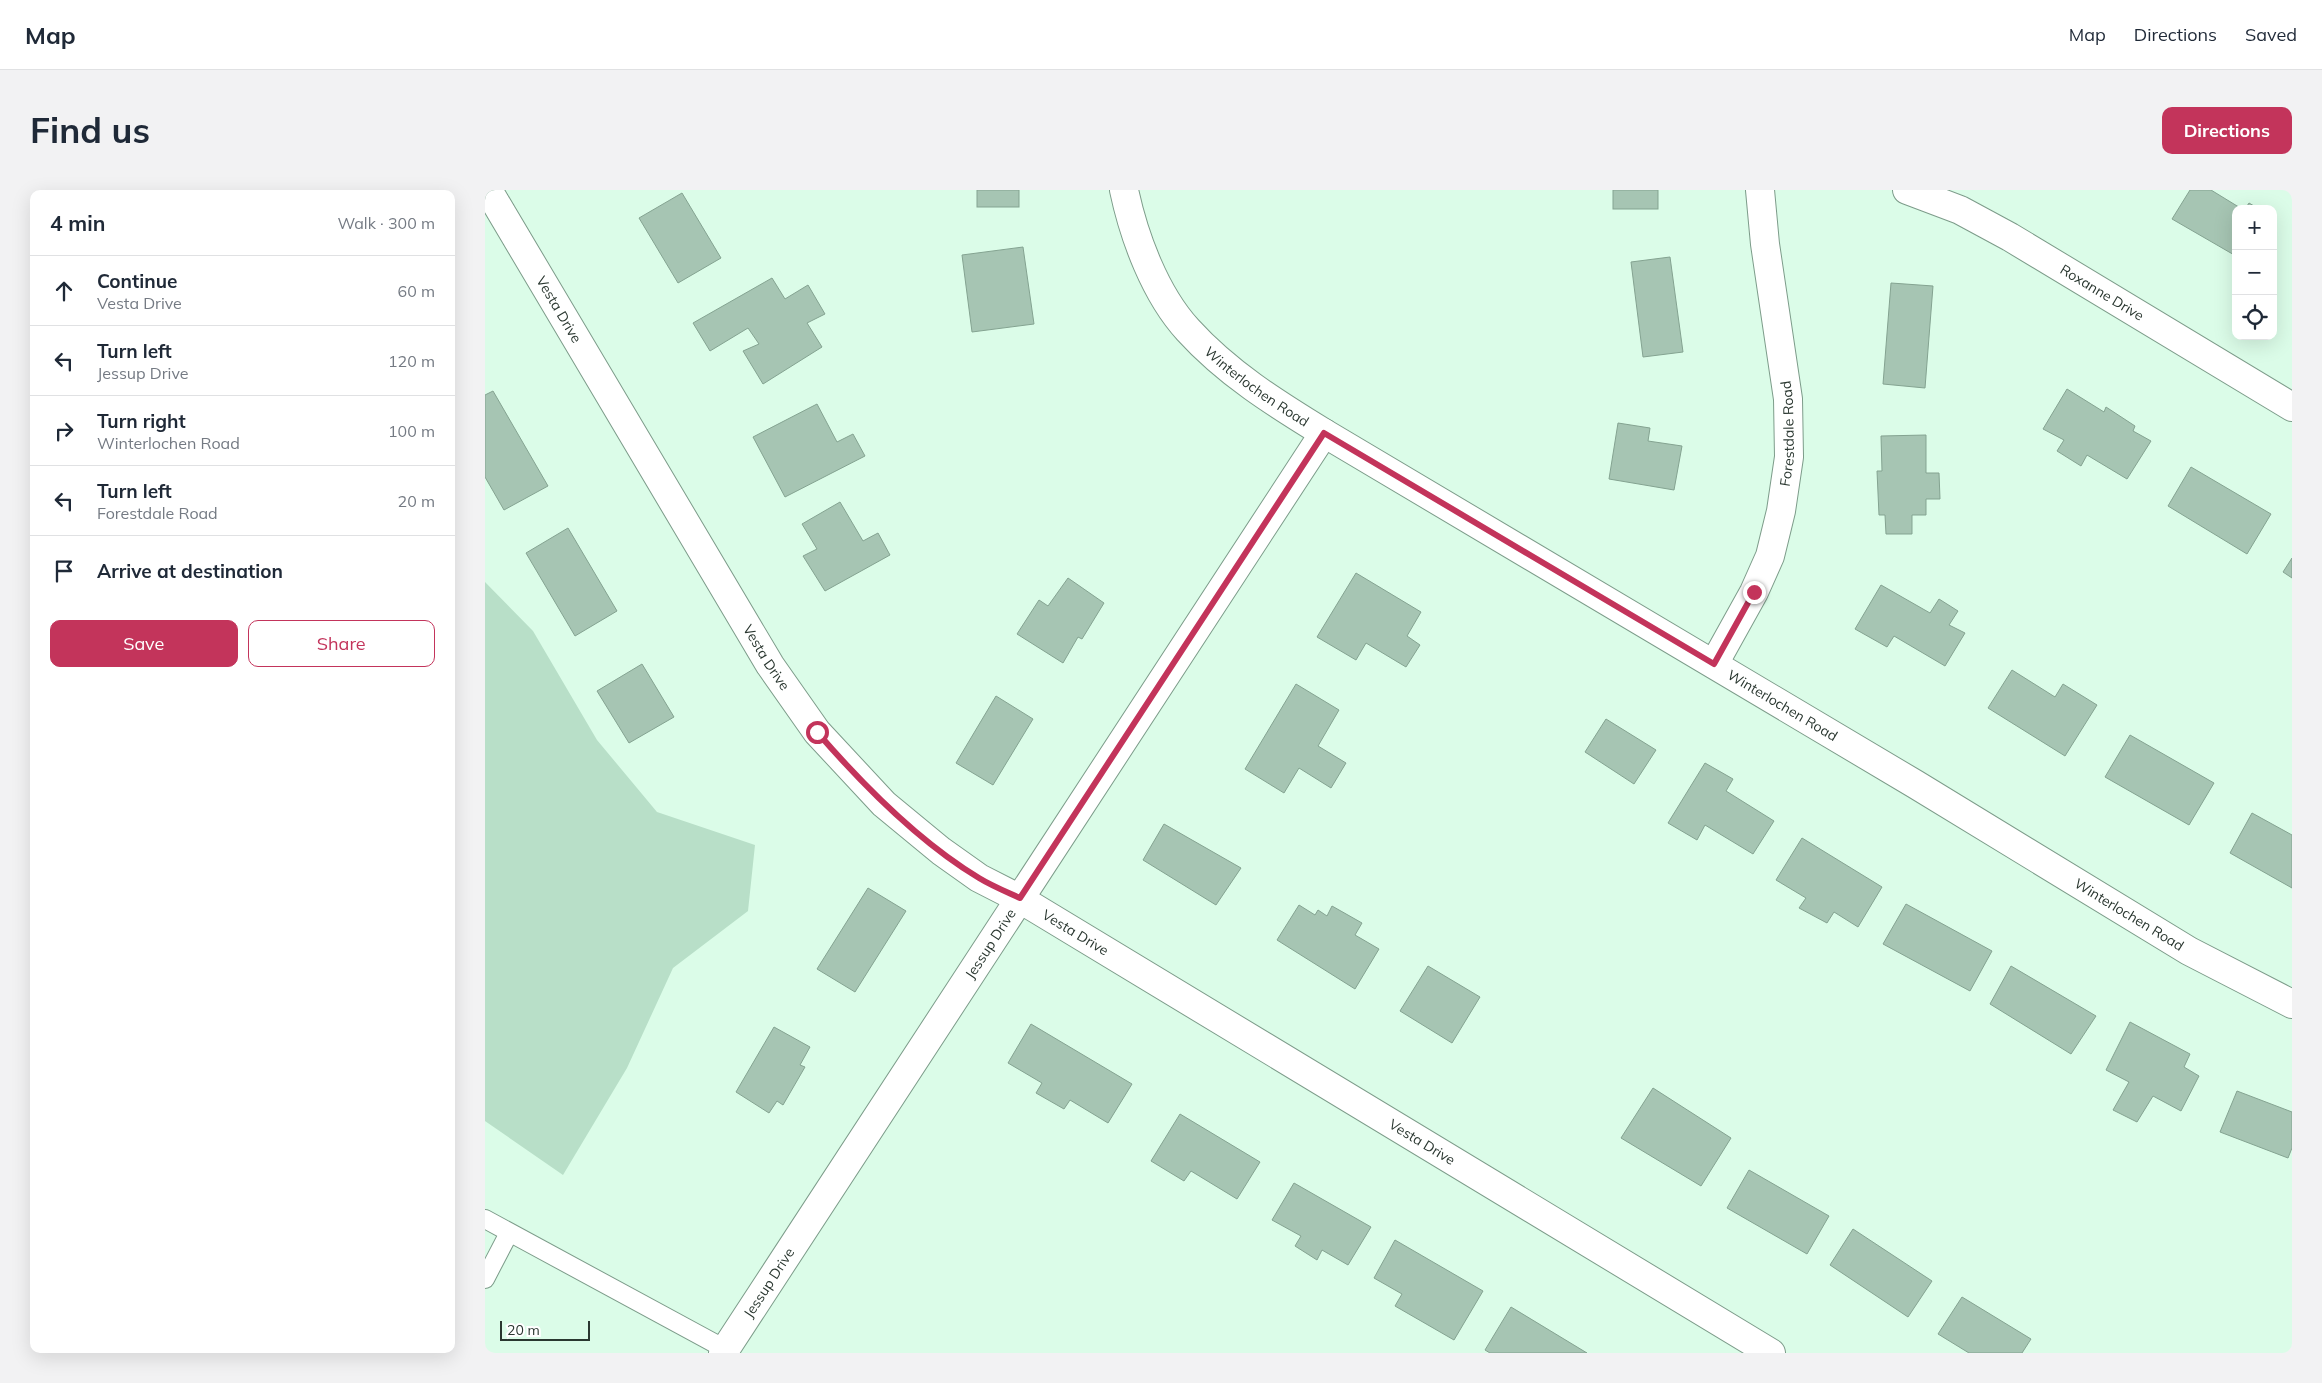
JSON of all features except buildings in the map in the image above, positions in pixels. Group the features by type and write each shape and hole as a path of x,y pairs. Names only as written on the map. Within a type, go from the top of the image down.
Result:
{"street":[{"name":"Vesta Drive","path":"488,190 770,665 794,702 842,761 884,804 941,851 979,878 1020,898 1771,1353"},
{"name":"Winterlochen Road","path":"1124,190 1139,246 1159,289 1187,330 1222,363 1258,392 1714,664 2189,951 2292,1004"},
{"name":"Forestdale Road","path":"1714,664 1754,592 1770,556 1781,511 1789,457 1788,398 1765,244 1760,190"},
{"name":"Roxanne Drive","path":"1907,190 1960,210 2010,237 2292,407"},
{"name":"Jessup Drive","path":"724,1351 1324,433"}],"lane":[{"path":"485,1219 724,1351"},
{"path":"485,1279 509,1233"}],"green space":[{"path":"485,582 533,631 597,740 657,812 755,845 748,911 673,968 627,1068 563,1175 485,1121"}],"route":[{"path":"817,732 884,804 941,851 979,878 1020,898 1324,433 1714,664 1754,592"}]}
